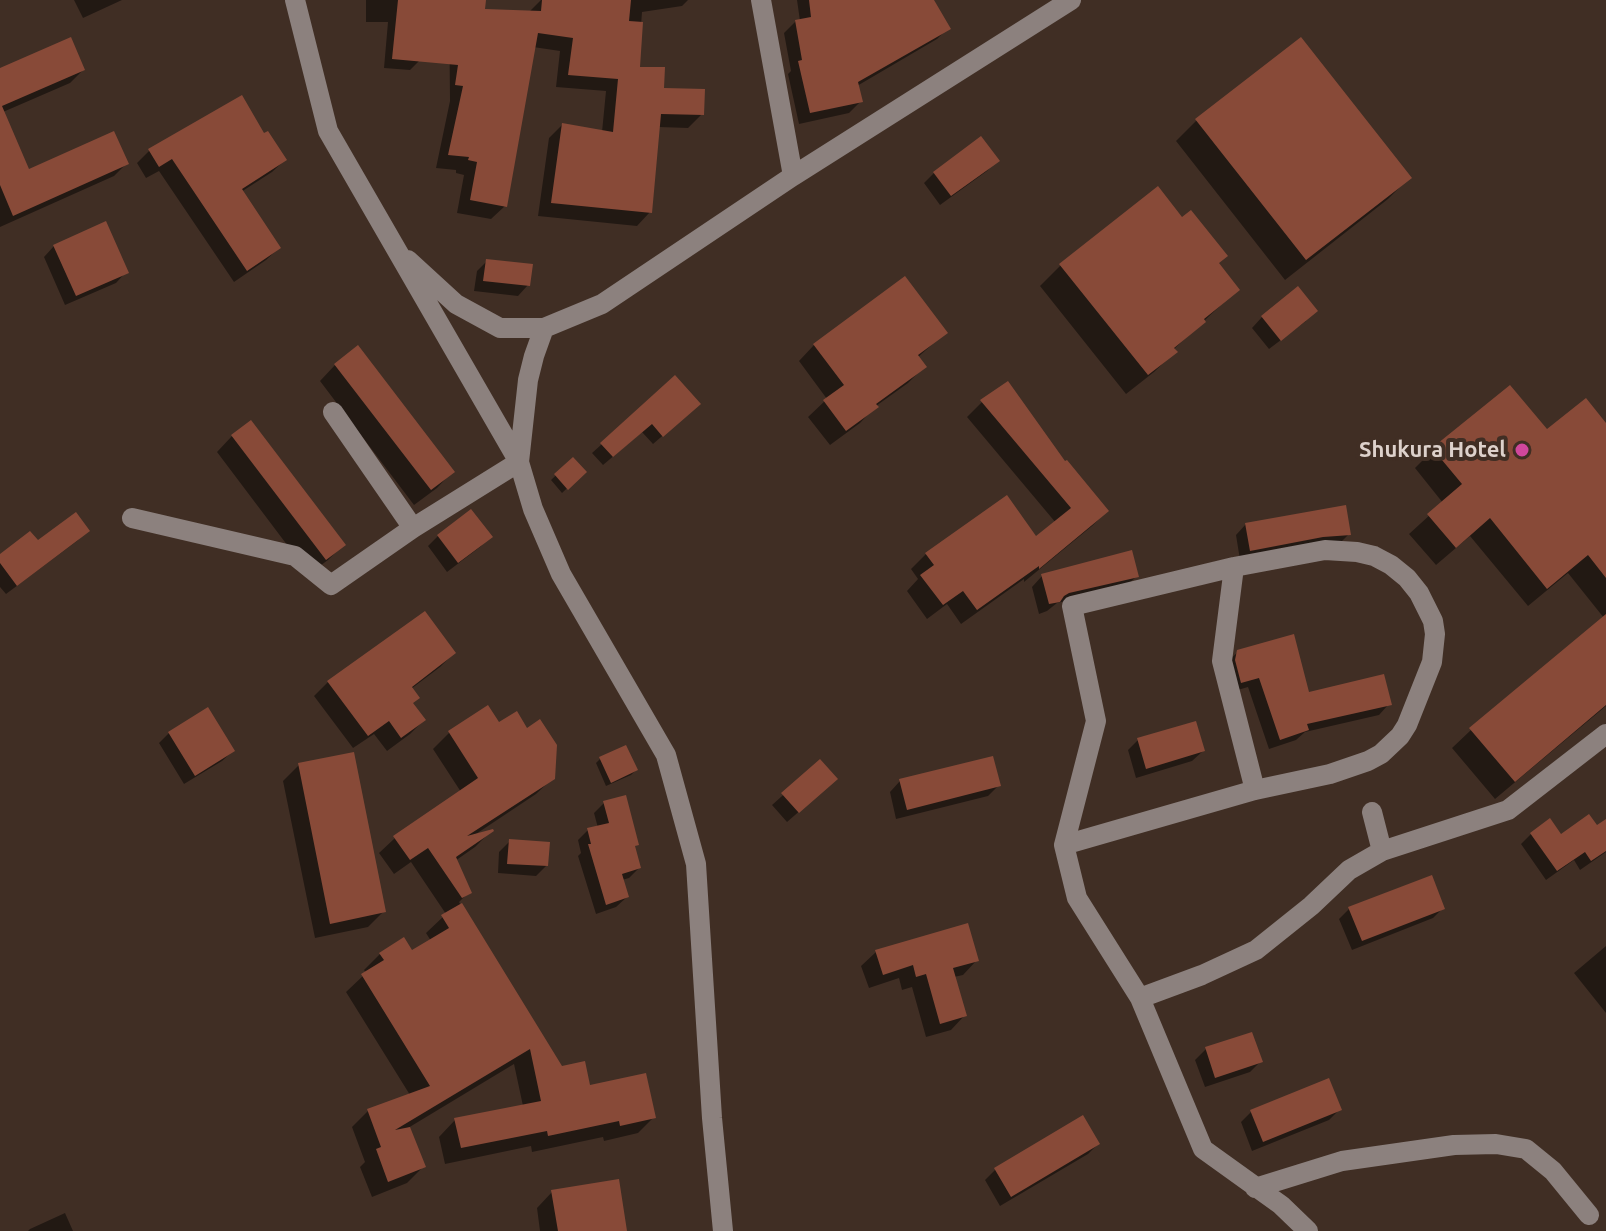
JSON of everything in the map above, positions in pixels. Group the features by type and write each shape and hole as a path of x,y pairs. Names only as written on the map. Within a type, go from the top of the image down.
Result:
{"street":[{"path":"295,0 328,131 519,462 533,509 561,574 666,755 696,864 712,1118 723,1231"},
{"path":"761,0 793,176"},
{"path":"393,246 456,304 500,328 544,328 602,304 793,176 1071,0"},
{"path":"519,462 528,380 544,328"},
{"path":"333,412 413,528"},
{"path":"132,518 295,556 331,585 413,528 519,462"},
{"path":"1064,845 1255,790 1351,768 1392,746 1407,725 1427,678 1435,648 1435,634 1419,593 1407,578 1374,556 1325,550 1234,567 1072,606 1096,721 1064,845 1077,898 1140,998 1203,1149 1281,1205 1308,1231"},
{"path":"1234,567 1222,661 1255,790"},
{"path":"1140,998 1202,975 1256,950 1311,906 1349,870 1382,851 1508,810 1606,734"},
{"path":"1372,812 1382,851"},
{"path":"1255,1188 1342,1161 1454,1145 1496,1144 1526,1149 1553,1171 1589,1215"}],"building":[{"path":"398,0 486,0 485,9 541,11 542,0 631,0 629,21 643,22 640,67 665,67 664,88 705,89 704,115 661,114 652,213 551,203 562,123 613,132 618,79 568,75 573,38 538,33 507,207 470,200 477,162 468,160 469,157 448,155 463,86 455,85 458,65 392,59"},
{"path":"809,0 934,0 951,29 858,82 863,102 810,113 798,61 802,60 795,20 811,17"},
{"path":"71,37 85,70 2,106 29,169 114,131 129,164 13,216 0,185 0,68"},
{"path":"1301,37 1412,178 1306,260 1195,119"},
{"path":"242,95 264,133 268,131 287,160 242,189 281,248 247,271 172,159 159,167 148,149"},
{"path":"981,136 1000,161 951,196 933,172"},
{"path":"1158,186 1182,217 1191,210 1228,256 1219,263 1240,290 1174,348 1178,352 1148,375 1059,264"},
{"path":"106,221 129,273 76,296 53,245"},
{"path":"486,259 533,264 530,286 483,281"},
{"path":"905,276 948,333 918,355 927,367 876,404 879,407 846,431 823,400 844,385 813,344"},
{"path":"1298,286 1318,311 1281,341 1261,316"},
{"path":"358,345 455,472 431,490 334,364"},
{"path":"675,375 701,404 663,437 652,424 613,457 600,443"},
{"path":"1008,381 1065,461 1109,511 1039,569 1039,566 977,610 963,591 943,605 920,575 934,565 925,553 1007,495 1036,536 1071,508 980,400"},
{"path":"1510,385 1547,429 1586,398 1606,423 1606,578 1588,555 1547,589 1490,518 1456,548 1427,514 1462,484 1432,448"},
{"path":"251,420 346,545 326,560 231,435"},
{"path":"573,457 587,472 568,490 554,474"},
{"path":"1346,505 1351,535 1323,537 1250,551 1245,523"},
{"path":"471,509 493,537 458,563 437,535"},
{"path":"76,512 90,531 17,586 0,563 0,554 30,531 38,540"},
{"path":"1132,550 1139,577 1069,593 1060,602 1049,604 1041,574"},
{"path":"425,611 456,653 412,687 420,698 413,703 426,720 401,738 389,721 368,736 327,681"},
{"path":"1606,614 1606,705 1515,782 1469,728"},
{"path":"1294,634 1309,692 1384,674 1392,705 1307,724 1309,730 1280,740 1259,678 1241,683 1235,660 1237,650"},
{"path":"488,705 499,722 517,711 527,728 540,719 557,745 555,779 467,836 494,831 456,857 472,893 462,898 428,848 410,860 393,836 478,778 448,731"},
{"path":"208,707 235,751 195,776 168,732"},
{"path":"1196,721 1205,751 1146,769 1137,738"},
{"path":"626,745 638,770 611,783 599,757"},
{"path":"354,752 386,912 330,924 298,763"},
{"path":"993,756 1001,786 907,810 899,779"},
{"path":"820,759 838,779 799,813 781,793"},
{"path":"626,795 639,845 635,846 641,868 622,874 629,897 606,905 588,844 591,844 587,828 609,823 603,801"},
{"path":"1589,814 1597,825 1606,819 1606,851 1591,861 1585,852 1557,871 1530,833 1550,818 1561,834"},
{"path":"509,839 550,842 548,866 507,864"},
{"path":"1432,875 1445,909 1362,941 1348,907"},
{"path":"462,903 562,1066 585,1061 590,1085 646,1073 656,1118 620,1126 619,1121 548,1136 547,1131 461,1148 454,1118 541,1101 530,1049 395,1130 410,1127 426,1167 388,1182 376,1149 381,1147 367,1109 430,1086 361,974 384,960 379,953 404,937 412,950 449,928 441,915"},
{"path":"968,923 979,961 953,968 967,1016 940,1024 926,974 916,977 913,965 883,975 875,950"},
{"path":"1252,1032 1263,1062 1215,1078 1205,1047"},
{"path":"1329,1078 1342,1110 1263,1142 1250,1110"},
{"path":"1083,1115 1100,1144 1011,1197 994,1168"},
{"path":"619,1179 627,1231 558,1231 551,1190"}],"place":[{"name":"Shukura Hotel","path":"1522,450"}]}
